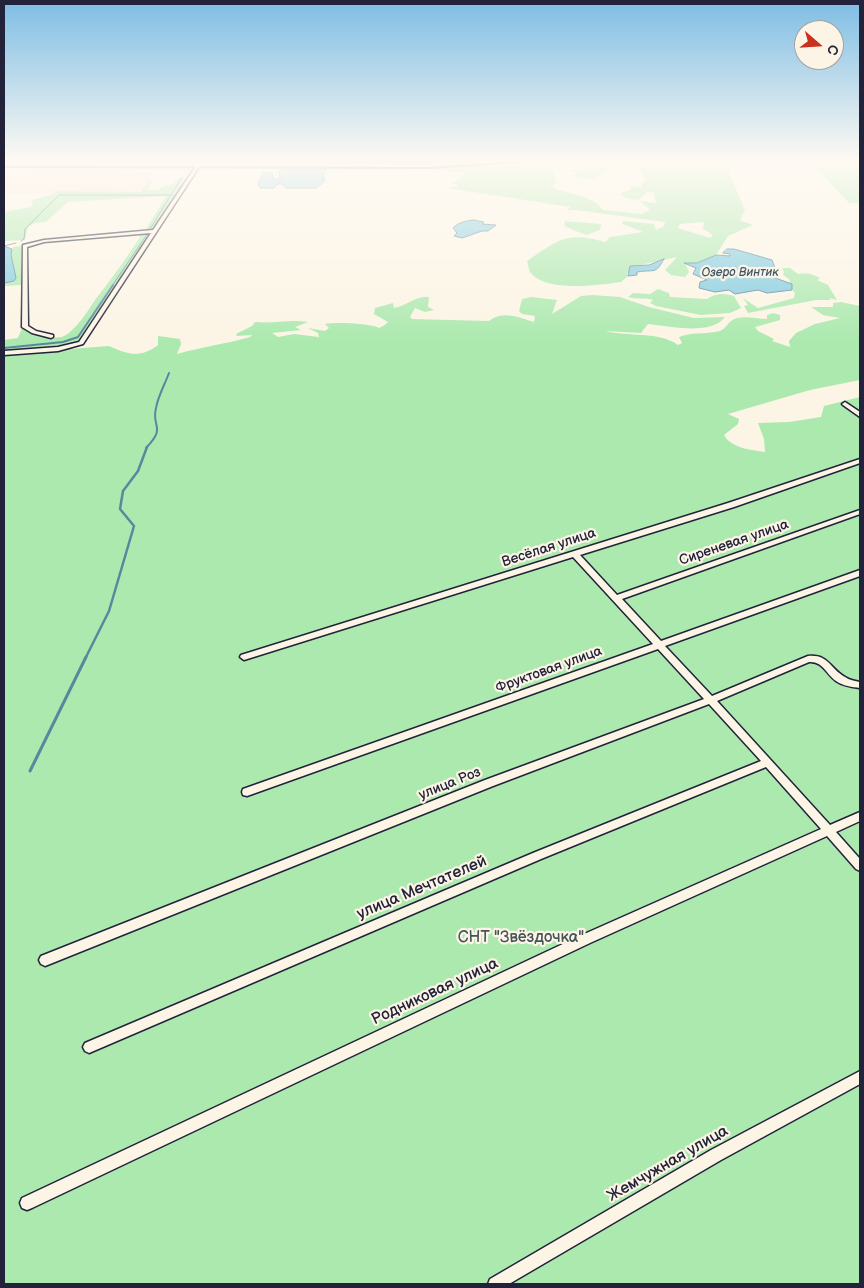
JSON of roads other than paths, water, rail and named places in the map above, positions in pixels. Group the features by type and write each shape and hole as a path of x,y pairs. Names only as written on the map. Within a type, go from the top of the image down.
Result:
{"street":[{"path":"4,353 66,348 80,343 161,221"},
{"path":"51,336 34,332 24,327 25,246 44,241 155,231"},
{"path":"845,404 860,415"},
{"name":"Весёлая улица","path":"244,657 731,505 860,461"},
{"name":"Сиреневая улица","path":"616,598 860,512"},
{"path":"574,553 658,646 768,762 860,866"},
{"name":"Фруктовая улица","path":"247,792 860,573"},
{"name":"улица Роз","path":"45,960 489,783 711,700 814,658 822,660 839,679 860,684"},
{"name":"улица Мечтателей","path":"89,1047 546,853 768,762"},
{"name":"Родниковая улица","path":"27,1203 586,938 860,816"},
{"name":"Жемчужная улица","path":"495,1284 716,1155 860,1077"}],"water":[{"path":"480,221 484,222 482,224 496,225 488,231 482,231 462,238 454,236 457,233 453,228 462,222"},
{"path":"4,246 12,249 11,255 16,278 14,281 4,283"},
{"name":"Озеро Винтик","path":"727,249 734,249 772,260 775,268 767,275 792,284 792,290 767,293 758,290 735,294 729,290 715,292 699,288 700,282 707,280 693,274 696,268 684,263 697,263 716,255 730,256 730,254 723,253"},
{"path":"664,259 657,269 637,272 637,275 628,276 630,266 649,265"}],"waterway":[{"path":"21,241 24,239 25,229 33,221"},
{"path":"150,229 155,221"},
{"path":"112,286 148,233"},
{"path":"4,246 16,243"},
{"path":"4,348 63,342 78,337 113,285"},
{"path":"146,448 156,435 156,408 169,373"},
{"path":"86,657 109,611 134,526 120,509 123,491 138,471 147,447"},
{"path":"30,771 86,657"}],"park label":[{"name":"СНТ \"Звёздочка\"","path":"521,938"}]}
